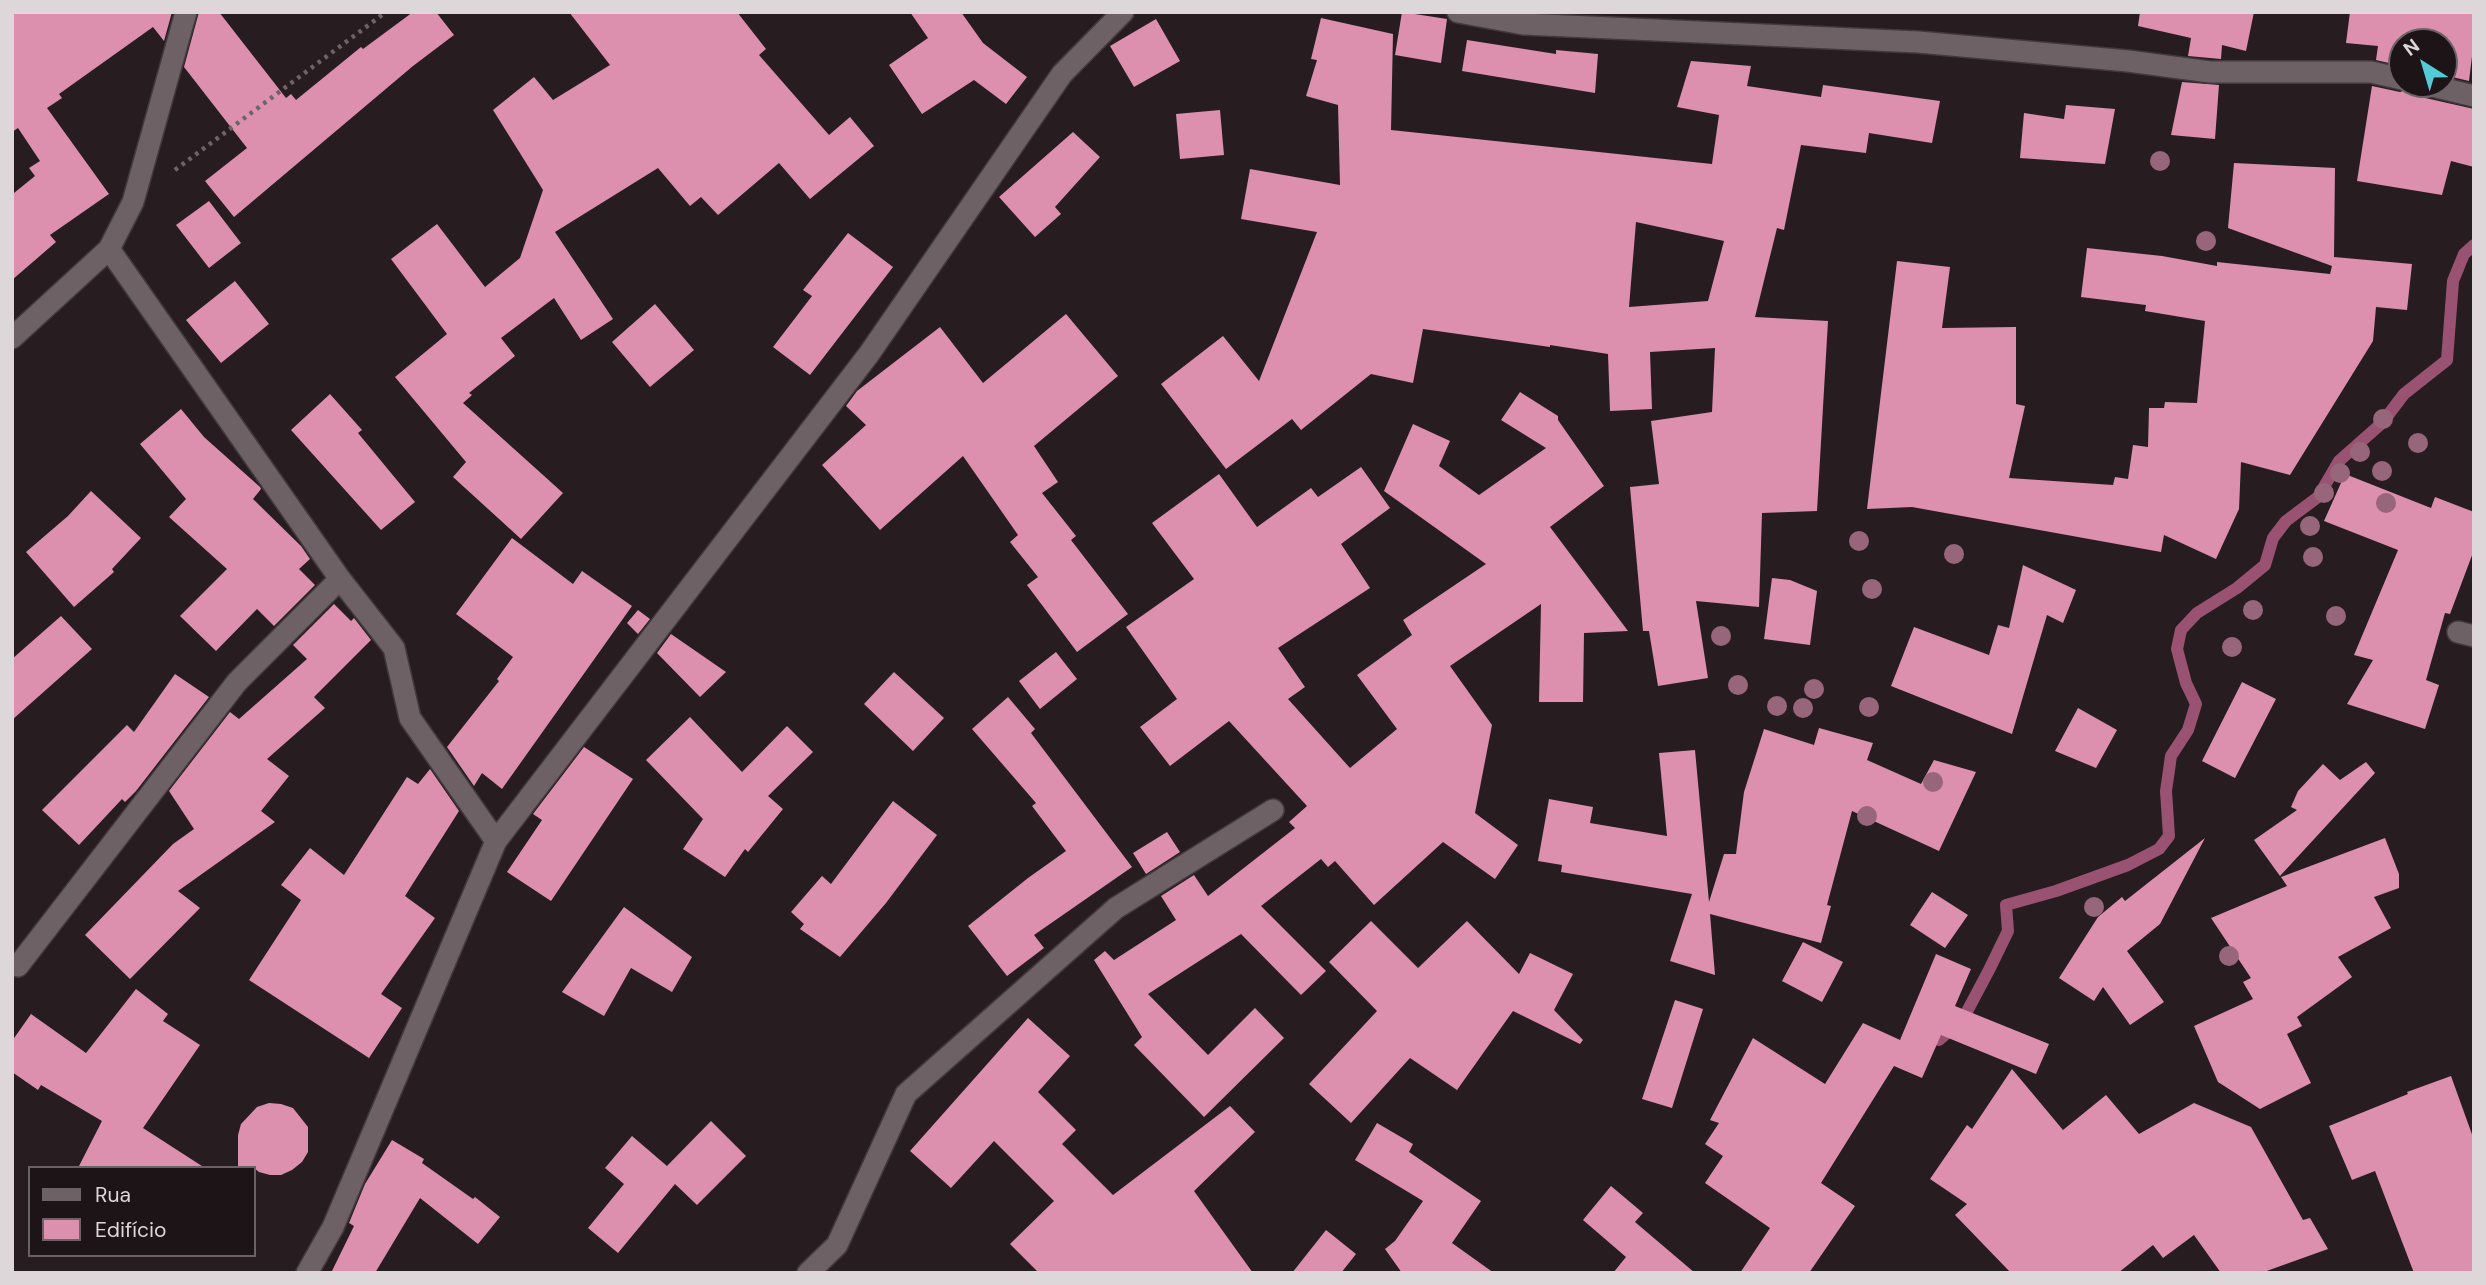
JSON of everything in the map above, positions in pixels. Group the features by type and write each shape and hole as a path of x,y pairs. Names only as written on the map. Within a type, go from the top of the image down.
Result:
{"street":[{"path":"12,338 109,249 133,202 186,12"},
{"path":"307,1273 333,1227 496,841 869,354 1062,74 1123,12"},
{"path":"1458,12 1523,24 1918,42 2128,61 2210,72 2371,72 2388,76"},
{"path":"109,249 340,579 394,648 410,718 496,841"},
{"path":"18,966 237,682 340,579"},
{"path":"808,1273 837,1245 906,1094 1116,908 1273,810"}],"path":[{"path":"133,202 386,12"}],"building":[{"path":"12,12 172,12 164,41 153,27 59,94 62,98 47,108 109,194 50,235 56,242 12,280 12,191 14,193 35,176 29,168 40,161 18,128 12,132"},
{"path":"199,12 219,12 286,98 291,94 296,100 361,47 363,49 413,12 436,12 454,35 413,66 234,217 205,181 247,148 184,67"},
{"path":"569,12 737,12 766,49 759,55 829,135 850,117 874,146 810,199 779,163 718,215 701,197 690,206 658,168 555,232 613,319 581,340 554,298 501,338 515,356 469,393 472,395 463,403 563,493 521,539 453,477 466,462 395,377 447,334 391,259 437,224 485,287 520,258 543,190 493,110 534,77 553,100 610,65"},
{"path":"910,12 961,12 983,43 1027,77 1006,104 974,80 922,114 889,65 928,38"},
{"path":"1402,12 1447,19 1441,63 1395,55"},
{"path":"2140,12 2254,12 2246,51 2222,45 2221,59 2188,56 2191,38 2138,26"},
{"path":"2350,12 2474,12 2469,81 2458,78 2458,28 2388,28 2388,63 2376,60 2378,46 2346,43"},
{"path":"1321,18 1393,34 1391,130 1712,164 1719,115 1677,107 1691,61 1751,66 1747,86 1821,97 1823,85 1940,101 1932,143 1869,133 1866,153 1801,145 1784,230 1777,228 1755,317 1828,321 1817,511 1762,513 1759,607 1696,601 1708,678 1658,686 1649,631 1643,631 1630,487 1659,484 1651,421 1712,412 1715,348 1650,352 1652,409 1610,411 1608,354 1423,329 1413,383 1371,374 1301,430 1292,419 1226,469 1161,384 1223,336 1259,381 1317,232 1241,219 1250,169 1340,185 1338,105 1306,96 1317,60 1311,59","holes":["1636,222 1724,241 1708,301 1629,307"]},
{"path":"1156,19 1180,61 1134,87 1110,46"},
{"path":"1467,40 1556,54 1556,50 1598,54 1595,93 1462,71"},
{"path":"2182,82 2219,85 2215,139 2171,135"},
{"path":"2372,86 2388,89 2388,98 2425,98 2474,109 2474,167 2451,161 2442,195 2357,181"},
{"path":"2066,105 2115,109 2105,164 2020,158 2024,113 2064,119"},
{"path":"1220,110 1224,155 1180,159 1176,114"},
{"path":"1073,132 1100,157 1055,207 1061,214 1035,237 999,197"},
{"path":"2234,163 2335,168 2334,257 2412,264 2407,310 2376,307 2373,341 2290,475 2241,462 2239,509 2216,559 2164,535 2161,552 1912,507 1867,509 1897,261 1950,267 1942,328 2016,327 2016,404 2025,406 2009,478 2113,485 2115,477 2128,479 2133,445 2148,447 2149,408 2164,408 2165,402 2197,403 2205,321 2145,311 2146,305 2081,297 2087,248 2162,256 2217,266 2217,262 2330,274 2332,266 2228,228"},
{"path":"209,201 241,243 209,268 176,225"},
{"path":"848,233 893,267 810,375 773,347 812,296 803,290"},
{"path":"235,281 269,324 221,363 186,320"},
{"path":"655,304 694,350 650,387 612,342"},
{"path":"1066,314 1118,376 1034,446 1058,482 1042,493 1076,536 1071,540 1128,614 1077,652 1027,585 1038,577 1010,542 1018,535 963,456 880,530 822,465 866,425 846,406 857,391 940,327 983,383"},
{"path":"1520,392 1558,416 1558,420 1604,486 1550,527 1628,631 1584,633 1583,702 1539,702 1541,604 1450,666 1492,725 1475,813 1518,845 1495,879 1443,842 1374,905 1335,861 1328,867 1321,859 1261,906 1326,971 1301,995 1241,934 1148,994 1208,1055 1255,1008 1284,1038 1204,1117 1134,1045 1142,1037 1094,960 1105,951 1114,960 1176,920 1161,896 1194,875 1208,896 1295,828 1289,822 1307,806 1229,721 1170,766 1140,727 1177,699 1126,627 1194,579 1152,523 1219,474 1257,527 1311,488 1318,497 1361,467 1390,508 1341,544 1370,588 1278,648 1305,687 1288,699 1350,768 1397,729 1357,675 1412,635 1403,620 1486,564 1384,491 1413,424 1450,441 1439,466 1479,495 1546,448 1501,420"},
{"path":"330,394 362,430 358,433 415,502 381,530 291,430"},
{"path":"181,409 204,437 260,487 253,499 301,546 310,559 299,569 315,585 274,626 257,609 216,651 180,616 227,569 169,517 186,499 140,444"},
{"path":"2345,474 2431,508 2435,497 2474,512 2474,550 2450,614 2445,613 2426,680 2439,685 2425,729 2347,704 2373,660 2354,655 2398,550 2324,521"},
{"path":"91,491 141,538 112,569 114,572 74,607 26,552 68,516"},
{"path":"512,538 573,584 582,571 632,606 502,789 482,773 474,786 447,747 499,681 497,679 513,657 456,614"},
{"path":"2023,565 2076,590 2063,623 2047,615 2012,734 1891,686 1914,627 1989,655 1998,625 2009,628"},
{"path":"1772,578 1790,580 1817,591 1810,645 1764,639"},
{"path":"334,604 351,621 354,618 371,640 314,697 325,708 267,759 289,776 261,811 275,822 178,891 200,908 130,979 85,935 173,844 194,829 169,791 230,712 239,719 307,659 293,645"},
{"path":"638,610 650,619 638,634 627,623"},
{"path":"61,616 92,649 12,720 12,659"},
{"path":"671,634 726,672 700,697 657,653"},
{"path":"1056,652 1077,679 1040,709 1019,681"},
{"path":"894,672 944,718 913,751 864,704"},
{"path":"175,674 209,697 136,791 125,802 122,799 79,845 42,810 127,725 134,732"},
{"path":"2242,682 2276,699 2235,778 2202,761"},
{"path":"1008,697 1035,729 1031,733 1132,867 1034,935 1044,948 1007,976 968,926 1066,851 1032,806 1036,803 972,729"},
{"path":"2078,708 2117,730 2096,768 2055,751"},
{"path":"690,717 742,772 787,726 813,752 768,796 783,809 748,852 745,849 725,877 683,849 703,819 646,760"},
{"path":"1819,728 1873,743 1867,760 1921,784 1934,760 1976,772 1939,851 1852,811 1827,905 1831,906 1821,943 1710,914 1715,975 1670,961 1692,894 1561,872 1562,865 1538,861 1549,799 1593,807 1590,823 1667,836 1659,753 1695,750 1709,902 1724,854 1736,854 1744,792 1764,729 1814,745"},
{"path":"584,747 633,779 551,901 507,872 542,820 533,814"},
{"path":"2366,762 2375,773 2280,876 2254,840 2297,810 2291,807 2298,791 2323,764 2340,780"},
{"path":"430,769 459,811 405,896 435,918 381,994 402,1008 369,1058 249,980 301,900 281,885 310,848 344,875 407,777 418,784"},
{"path":"893,801 937,835 886,903 840,957 800,929 804,924 791,912 822,876 831,884"},
{"path":"1167,832 1180,852 1146,874 1133,853"},
{"path":"2205,838 2160,924 2127,951 2164,1002 2130,1025 2103,987 2094,1001 2059,978 2098,917 2122,897 2125,901"},
{"path":"2385,838 2399,874 2399,888 2374,897 2391,928 2338,957 2352,977 2297,1017 2302,1026 2287,1034 2311,1083 2260,1109 2218,1082 2194,1026 2253,999 2243,982 2251,978 2211,918 2287,886 2281,877"},
{"path":"1932,892 1968,915 1945,948 1910,925"},
{"path":"624,907 692,957 672,992 631,968 604,1016 562,992"},
{"path":"1371,921 1418,968 1467,921 1519,974 1530,953 1573,974 1554,1010 1583,1040 1580,1044 1513,1011 1457,1090 1410,1058 1351,1123 1309,1084 1377,1011 1329,962"},
{"path":"1803,942 1843,962 1822,1002 1782,981"},
{"path":"1936,954 1971,969 1955,1006 2049,1044 2036,1074 1941,1035 1922,1078 1894,1066 1821,1183 1855,1206 1809,1273 1740,1273 1770,1228 1705,1183 1723,1156 1705,1144 1719,1123 1710,1120 1753,1038 1825,1084 1863,1023 1900,1040"},
{"path":"136,989 168,1014 163,1021 200,1045 143,1128 202,1166 79,1166 102,1121 41,1085 38,1090 12,1072 12,1041 31,1014 86,1053"},
{"path":"1675,1000 1703,1009 1672,1108 1642,1099"},
{"path":"1028,1018 1070,1056 1038,1092 1076,1130 1062,1144 1113,1195 1230,1106 1255,1132 1194,1191 1253,1273 1039,1273 1010,1244 1054,1201 994,1141 951,1188 910,1151"},
{"path":"2012,1069 2063,1130 2106,1095 2139,1134 2194,1103 2251,1127 2303,1220 2310,1218 2328,1249 2261,1273 2221,1273 2194,1235 2163,1258 2153,1245 2118,1273 2011,1273 1955,1215 1967,1204 1930,1179 1967,1125 1972,1129"},
{"path":"2451,1076 2474,1140 2474,1273 2414,1273 2375,1171 2352,1180 2329,1126"},
{"path":"269,1103 293,1108 308,1127 308,1152 302,1162 281,1175 259,1172 256,1166 238,1166 238,1135 241,1124 257,1107"},
{"path":"711,1121 746,1156 697,1205 675,1184 618,1253 588,1228 624,1184 605,1168 632,1136 667,1166"},
{"path":"1377,1123 1413,1144 1409,1152 1481,1201 1452,1243 1494,1273 1402,1273 1385,1249 1395,1241 1423,1201 1355,1160"},
{"path":"392,1140 424,1159 422,1163 473,1199 475,1197 500,1217 478,1244 420,1198 375,1273 331,1273 354,1226 349,1223 365,1184"},
{"path":"1611,1186 1643,1213 1635,1222 1695,1273 1613,1273 1626,1257 1583,1220"},
{"path":"1326,1230 1356,1254 1341,1273 1292,1273"}],"waterway":[{"path":"1939,1040 1963,1019 1989,970 2008,931 2006,905 2056,891 2128,865 2159,849 2169,836 2166,791 2171,756 2188,730 2196,704 2186,683 2177,649 2181,630 2197,613 2237,588 2265,565 2273,538 2286,521 2318,497 2339,461 2382,423 2404,394 2447,360 2453,281 2464,254 2474,245"}]}
